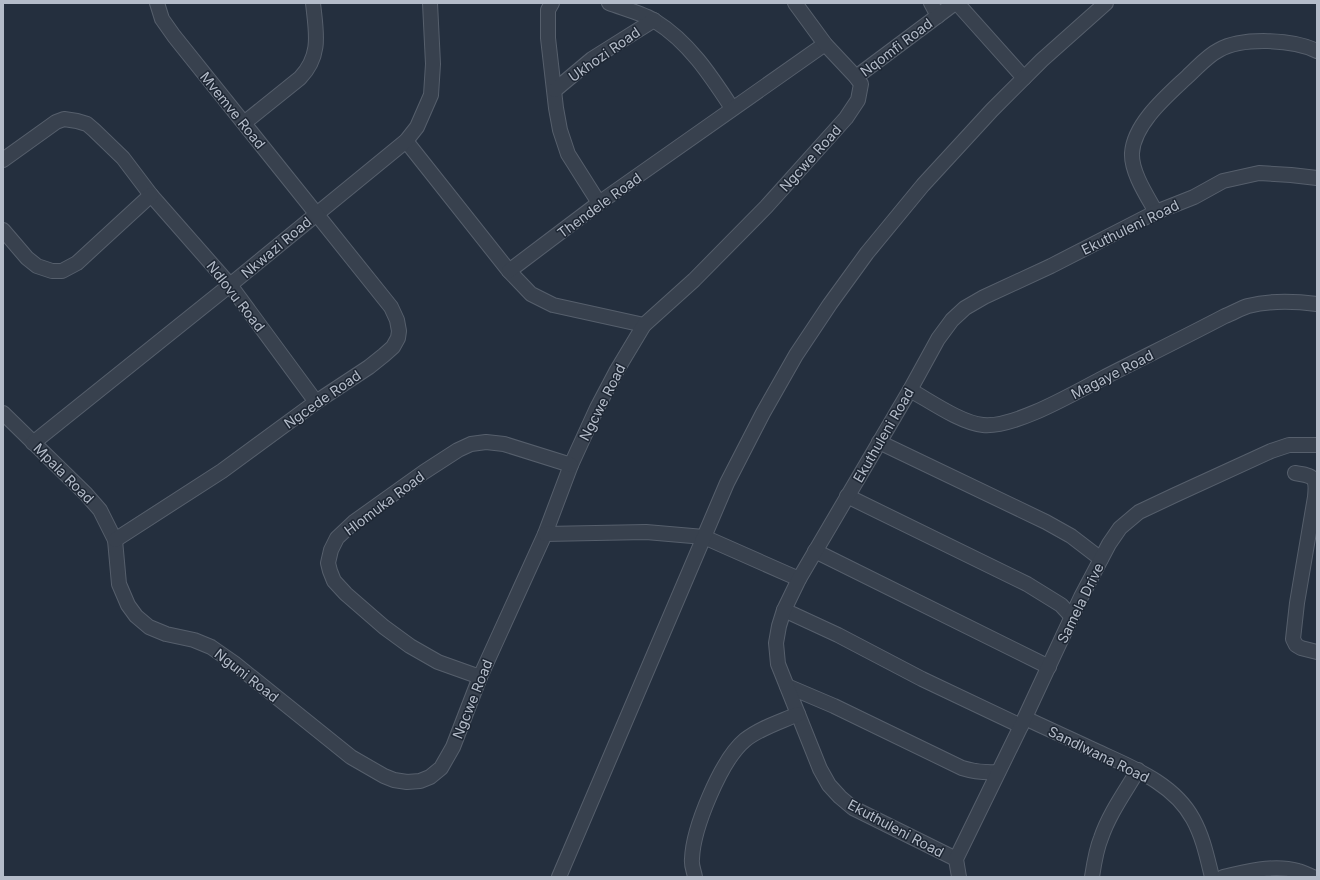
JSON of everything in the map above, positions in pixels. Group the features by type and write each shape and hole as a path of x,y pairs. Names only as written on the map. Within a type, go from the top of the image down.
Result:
{"street":[{"name":"Mvemve Road","path":"157,3 162,19 174,36 316,214"},
{"path":"244,123 307,71 315,53 317,34 313,3"},
{"name":"Nkwazi Road","path":"33,443 406,141 417,127 431,96 433,64 430,3"},
{"name":"Ukhozi Road","path":"552,3 548,10 547,21 551,67 560,130 568,154 600,203"},
{"name":"Ukhozi Road","path":"609,3 654,20 673,34 707,70 732,108"},
{"name":"Nqomfi Road","path":"795,3 825,44 856,77 956,3"},
{"path":"930,3 938,16"},
{"path":"956,3 1024,78"},
{"path":"559,877 727,483 763,413 796,355 830,304 867,253 923,185 992,110 1042,60 1106,3"},
{"name":"Ukhozi Road","path":"555,90 592,59 654,20"},
{"path":"1156,212 1135,171 1132,154 1134,141 1140,128 1157,106 1203,62 1219,50 1235,44 1261,41 1287,42 1309,47 1317,51"},
{"name":"Thendele Road","path":"509,271 732,108 825,44"},
{"name":"Ngcwe Road","path":"420,781 430,777 441,768 453,747 480,677 545,534 571,466 600,402 644,325 694,280 761,213 836,130 858,100 861,84 856,77"},
{"name":"Ndlovu Road","path":"3,160 56,122 64,119 77,120 87,124 123,158 151,195 230,285 316,402"},
{"path":"406,141 509,271 531,294 553,305 644,325"},
{"name":"Ekuthuleni Road","path":"956,859 852,808 829,785 820,769 778,664 776,643 779,626 784,610 799,579 910,390 938,339 952,320 965,308 984,297 1051,266 1156,212 1194,196 1223,181 1259,174 1291,175 1317,178"},
{"path":"3,230 26,258 37,266 52,271 62,271 77,263 151,195"},
{"name":"Ngcede Road","path":"115,540 222,471 393,347 398,338 398,320 391,308 316,214"},
{"name":"Magaye Road","path":"910,390 970,423 982,426 993,426 1009,423 1046,407 1225,316 1248,306 1269,302 1317,304"},
{"name":"Mpala Road","path":"3,413 86,494 100,510 115,540"},
{"name":"Hlomuka Road","path":"480,677 438,662 410,646 384,627 346,594 334,581 328,563 330,550 337,538 354,522 424,472 458,450 472,444 486,442 504,444 571,466"},
{"path":"879,442 1046,522 1071,536 1101,559"},
{"name":"Samela Drive","path":"956,859 1072,617 1109,544 1120,528 1139,512 1271,451 1288,445 1317,445"},
{"path":"1295,473 1308,475 1314,479 1316,484 1292,639 1296,645 1317,652"},
{"path":"847,496 1027,584 1061,605 1072,617"},
{"path":"545,534 646,532 704,537 799,579"},
{"name":"Nguni Road","path":"115,540 119,584 128,605 136,616 149,627 166,634 194,640 211,647 234,663 351,757 384,776 394,780 407,782 420,781"},
{"path":"815,551 1049,667"},
{"name":"Sandlwana Road","path":"784,610 838,635 922,679 1138,770 1169,790 1182,802 1193,818 1202,838 1212,877"},
{"path":"787,686 834,706 962,768 975,772 998,772"},
{"path":"695,877 691,860 694,842 703,810 720,776 735,751 745,740 760,730 798,714"},
{"path":"1092,877 1094,859 1101,837 1138,770"},
{"path":"956,859 959,877"},
{"path":"1223,877 1269,868 1299,871 1313,877"}]}
